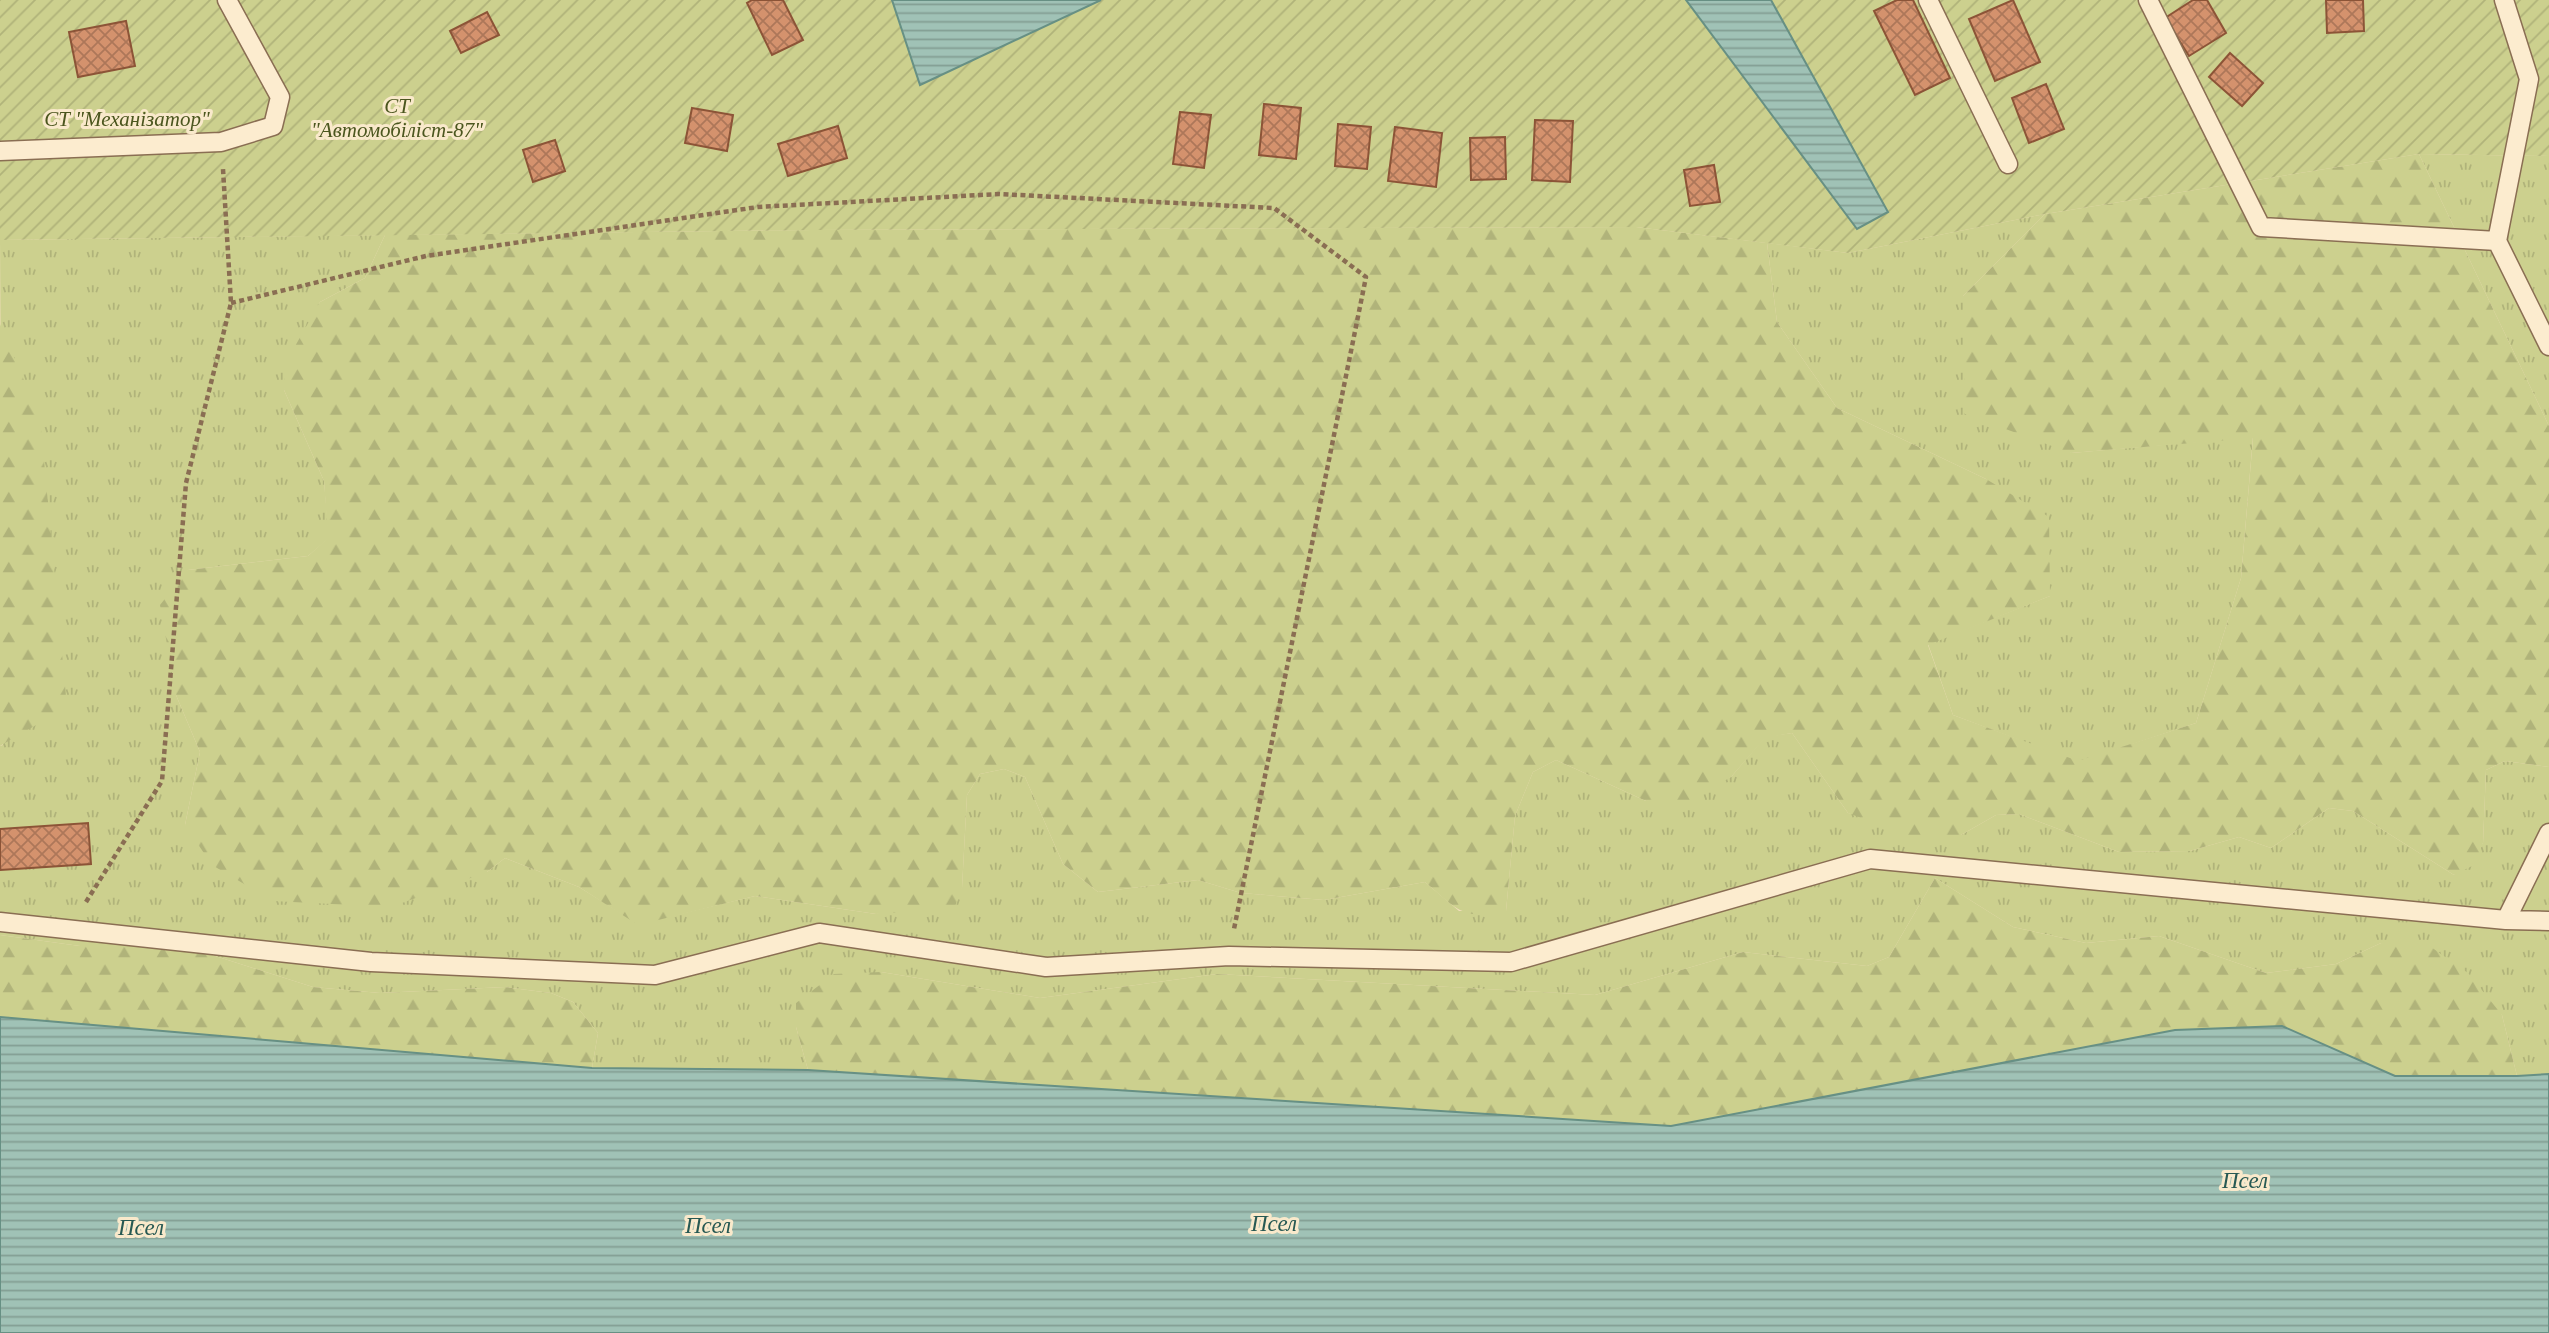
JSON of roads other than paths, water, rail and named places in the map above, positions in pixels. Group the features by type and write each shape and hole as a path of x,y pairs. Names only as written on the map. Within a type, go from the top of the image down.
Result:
{"lane":[{"path":"0,151 221,142 273,127 280,97 227,0"},
{"path":"1928,0 2008,164"},
{"path":"2148,0 2261,228 2497,241"},
{"path":"2504,0 2529,79 2497,241 2549,346"},
{"path":"2506,920 2549,833"},
{"path":"0,922 371,962 655,975 819,933 1046,967 1228,956 1511,962 1870,859 2506,920 2549,921"}],"water":[{"path":"892,0 1101,0 920,85"},
{"path":"1686,0 1771,0 1888,212 1857,229"},
{"name":"Псел","path":"0,1017 592,1068 808,1070 1671,1126 2175,1030 2282,1026 2395,1076 2549,1074 2549,1333 0,1333"}],"park label":[{"name":"СТ \"Автомобiлiст-87\"","path":"397,118"},
{"name":"СТ \"Механізатор\"","path":"127,119"}]}
